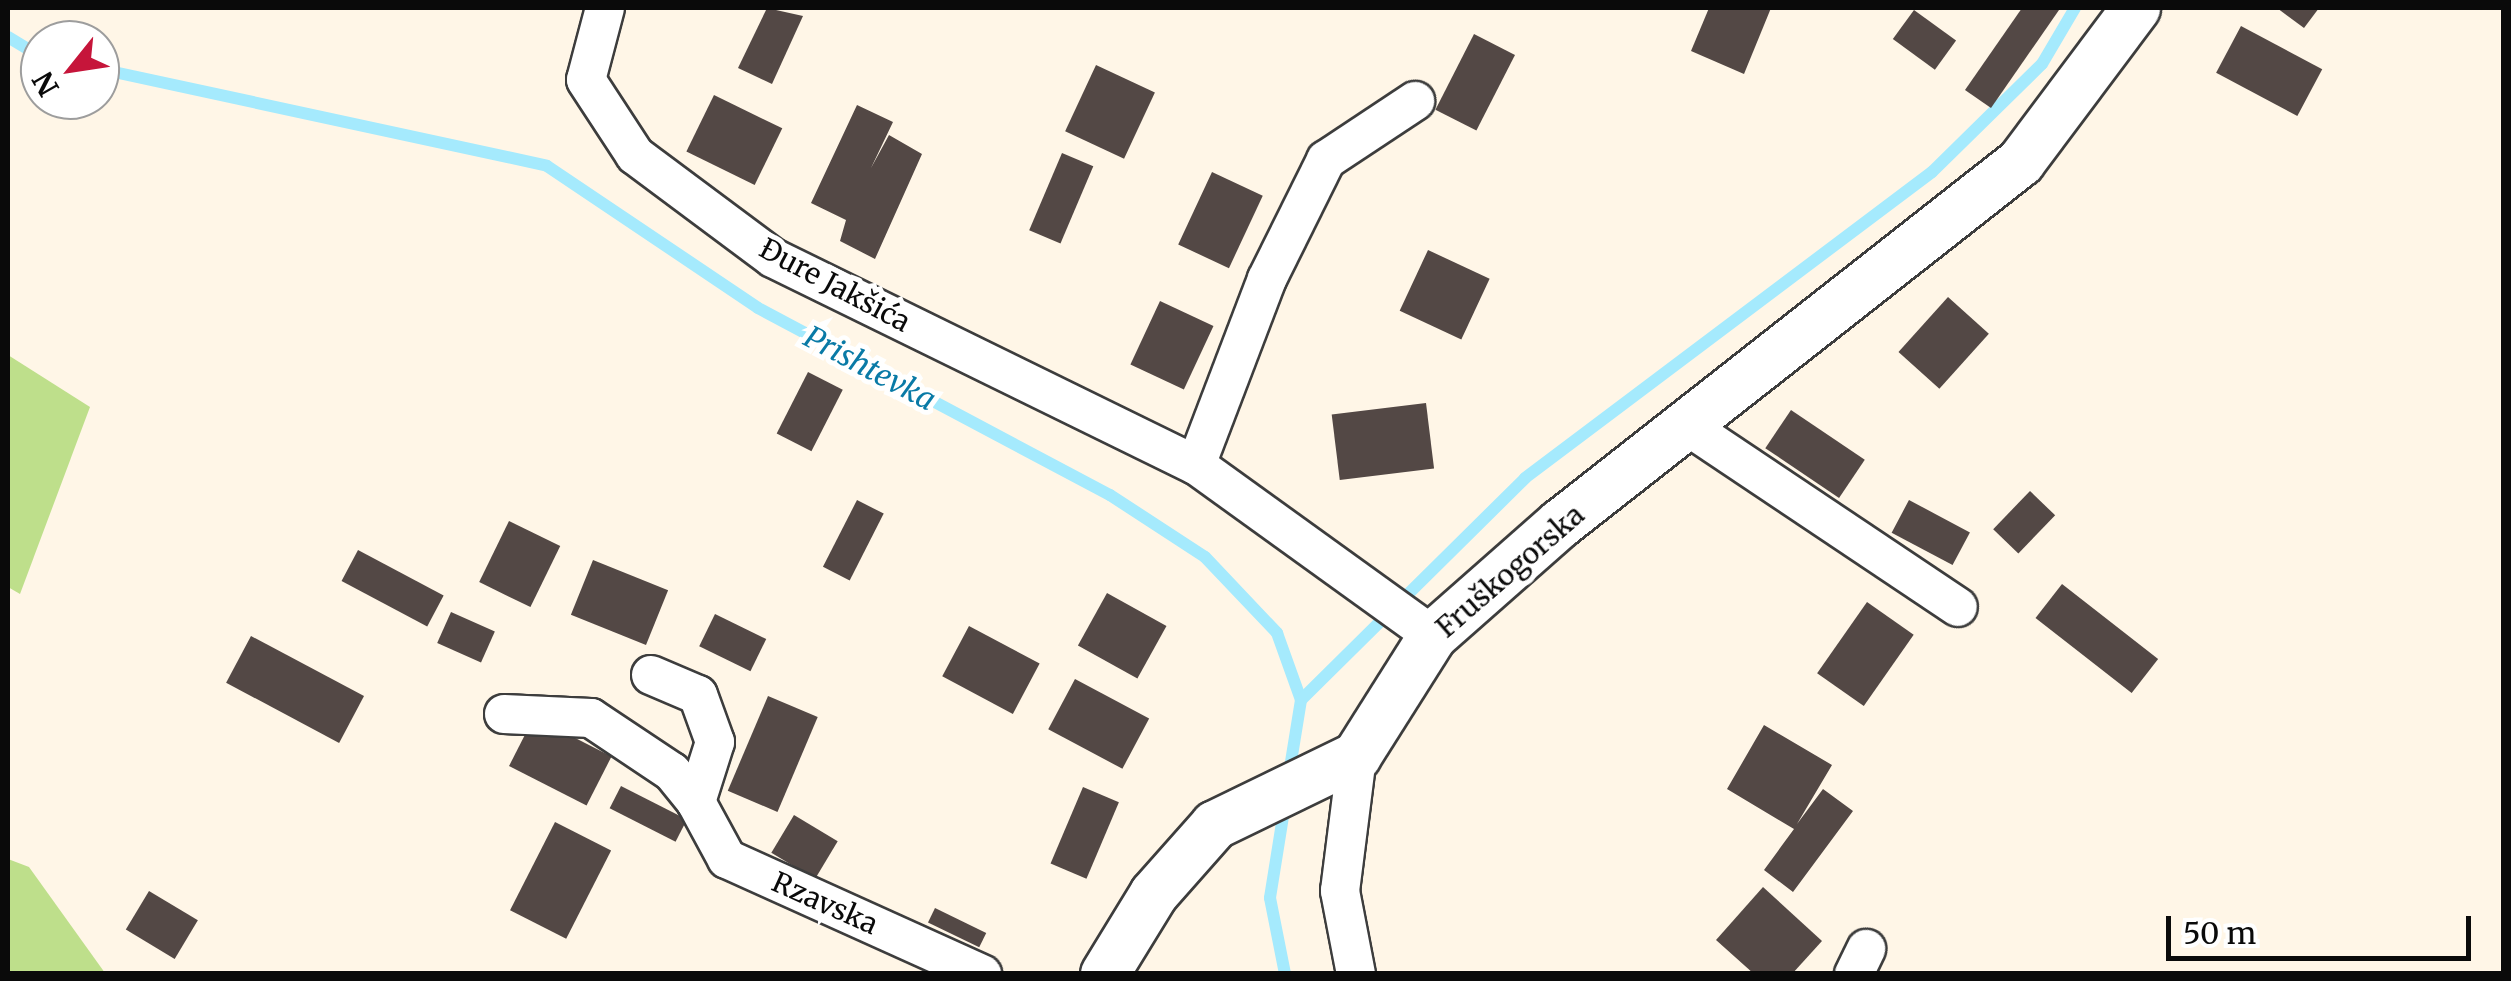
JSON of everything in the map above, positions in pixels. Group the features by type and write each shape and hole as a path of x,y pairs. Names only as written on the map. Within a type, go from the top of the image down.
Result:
{"street":[{"name":"Đure Jakšića","path":"606,8 586,80 635,155 772,258 1196,464 1433,636"},
{"name":"Fruškogorska","path":"1341,768 1433,636 1686,425 2021,162 2136,8"},
{"path":"1196,464 1267,279 1326,160 1415,101"},
{"path":"1686,425 1958,607"},
{"path":"651,675 698,696 715,742 696,802"},
{"name":"Rzavska","path":"504,714 591,718 672,772 696,802 727,859 982,974"},
{"path":"1104,974 1154,894 1249,802 1341,768 1340,891 1356,974"}],"green space":[{"path":"8,355 90,407 20,594 8,587"},
{"path":"8,859 29,867 105,973 8,973"}],"building":[{"path":"767,8 803,16 772,84 738,68"},
{"path":"1709,8 1771,8 1744,74 1691,51"},
{"path":"2022,8 2059,10 1991,108 1965,90"},
{"path":"2277,8 2319,8 2304,28"},
{"path":"1914,10 1956,41 1935,70 1893,39"},
{"path":"2241,26 2322,69 2297,116 2216,73"},
{"path":"1474,34 1515,55 1476,131 1435,110"},
{"path":"1096,65 1155,92 1124,159 1065,131"},
{"path":"714,95 782,128 755,185 686,152"},
{"path":"857,105 893,122 871,168 889,135 922,154 875,259 840,241 846,220 811,203"},
{"path":"1062,153 1093,166 1060,244 1029,230"},
{"path":"1212,172 1263,196 1229,268 1178,245"},
{"path":"1428,250 1490,279 1461,339 1400,311"},
{"path":"1948,297 1989,334 1939,389 1898,352"},
{"path":"1160,301 1213,326 1184,389 1130,364"},
{"path":"808,372 843,390 811,451 777,433"},
{"path":"1426,403 1434,469 1340,480 1332,415"},
{"path":"1791,410 1865,460 1839,498 1765,448"},
{"path":"2030,491 2055,515 2018,553 1993,529"},
{"path":"857,500 884,514 850,580 823,567"},
{"path":"1909,500 1970,532 1953,565 1892,533"},
{"path":"509,521 560,546 530,607 479,582"},
{"path":"358,550 444,596 427,626 342,581"},
{"path":"593,560 668,590 646,645 571,615"},
{"path":"2062,584 2158,659 2132,693 2036,618"},
{"path":"1107,593 1166,626 1137,678 1078,645"},
{"path":"1867,602 1914,635 1864,706 1817,673"},
{"path":"451,612 495,632 481,663 437,643"},
{"path":"715,614 766,639 750,671 699,646"},
{"path":"969,626 1040,664 1013,714 942,676"},
{"path":"251,636 364,696 339,743 226,683"},
{"path":"1075,679 1149,718 1122,769 1048,729"},
{"path":"768,696 818,717 777,812 728,791"},
{"path":"534,717 612,756 587,806 509,766"},
{"path":"1764,725 1832,765 1797,824 1823,789 1853,811 1793,892 1764,870 1794,829 1727,789"},
{"path":"621,786 687,820 676,842 610,808"},
{"path":"1083,787 1119,802 1086,879 1051,863"},
{"path":"794,815 838,841 815,879 771,853"},
{"path":"555,822 611,851 566,939 510,910"},
{"path":"1763,887 1822,941 1792,974 1754,974 1716,940"},
{"path":"149,891 198,920 175,959 126,930"},
{"path":"935,908 986,933 979,947 928,922"}],"waterway":[{"path":"1301,700 1525,478 1932,172 2042,64 2075,8"},
{"name":"Prishtevka","path":"8,37 20,44"},
{"name":"Prishtevka","path":"120,73 547,166 758,308 1110,495 1205,557 1277,633 1301,700 1289,774"},
{"name":"Prishtevka","path":"1285,804 1270,898 1285,974"}]}
